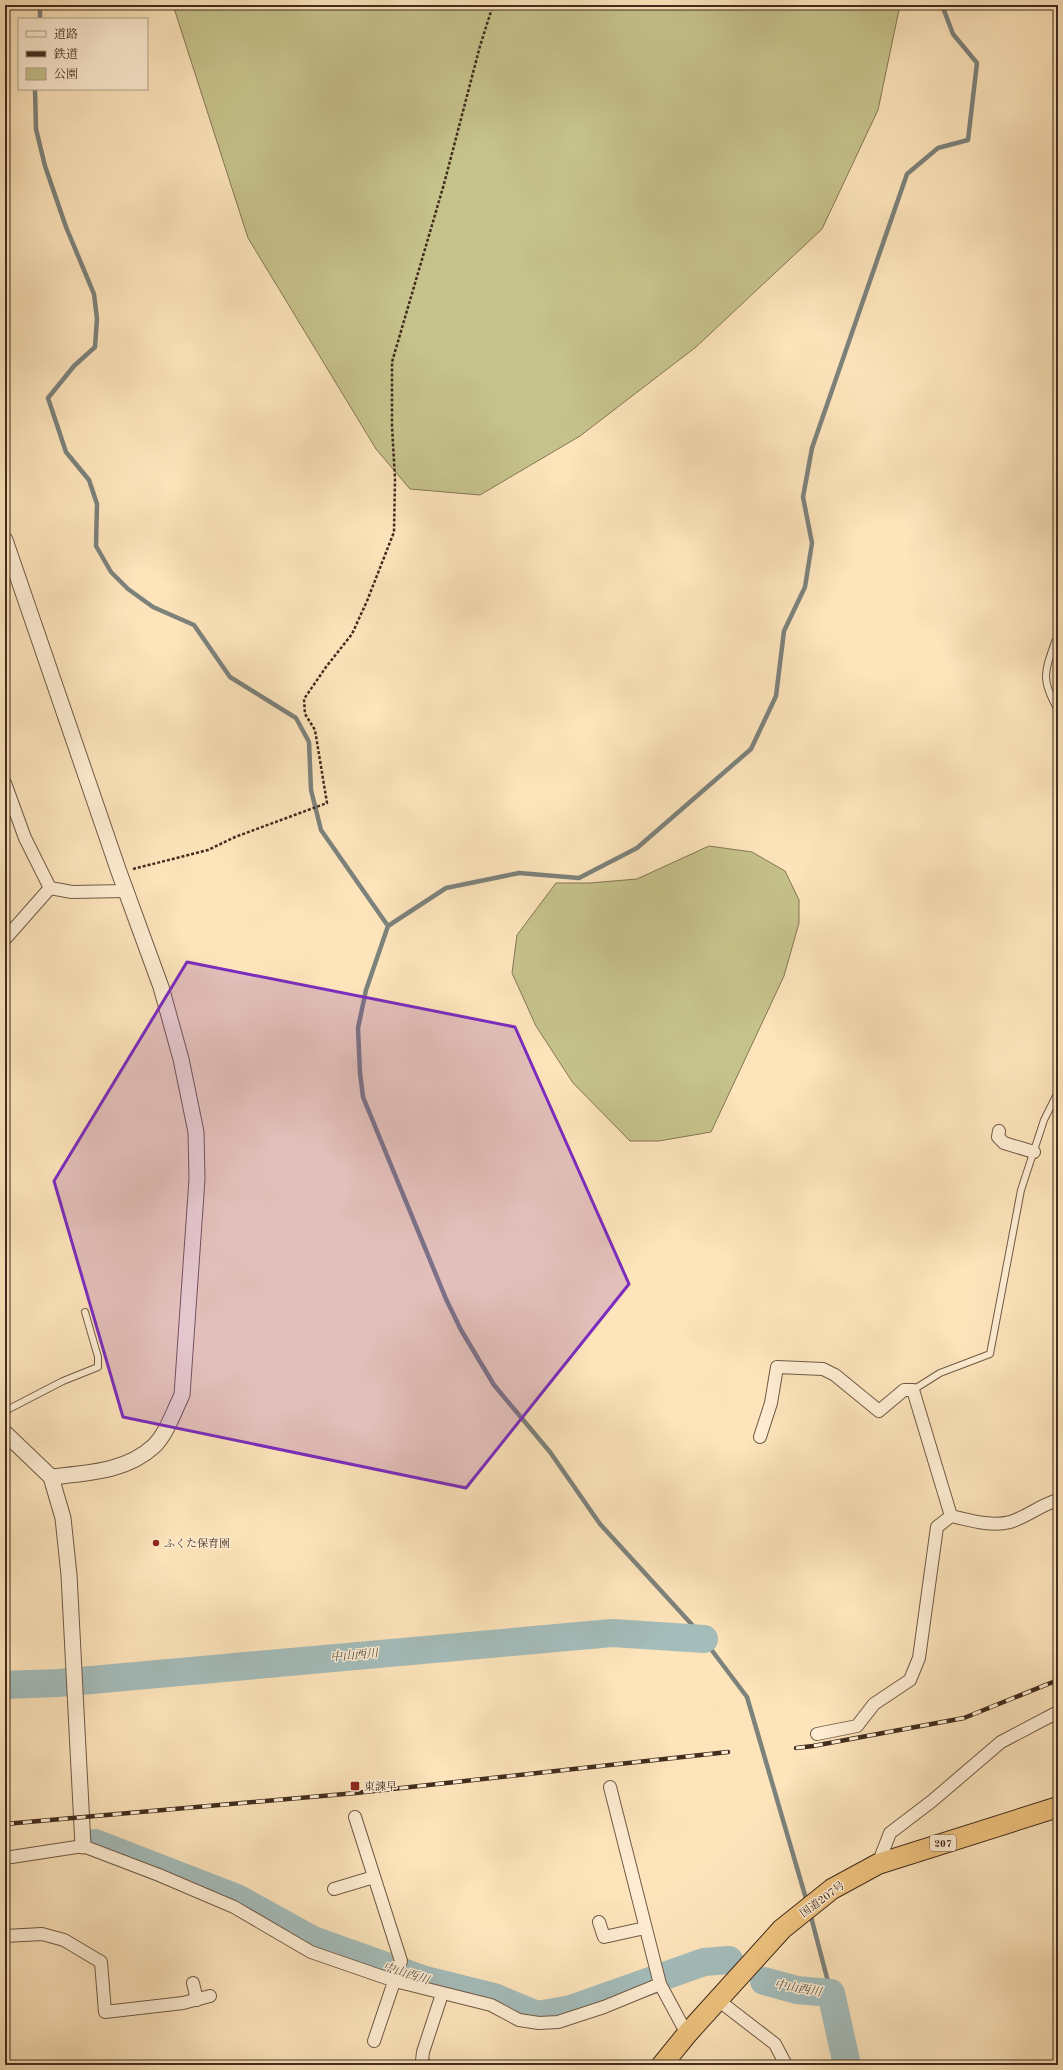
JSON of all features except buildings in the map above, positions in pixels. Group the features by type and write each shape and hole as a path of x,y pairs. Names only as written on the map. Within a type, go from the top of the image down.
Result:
{"highway":[{"name":"国道207号","path":"662,2065 687,2034 782,1929 832,1889 878,1864 1058,1807"}],"street":[{"path":"5,540 118,872 133,907 160,987 181,1059 196,1132 196,1179 182,1395 168,1425 154,1445 129,1463 101,1472 51,1477"},
{"path":"5,782 25,838 50,888"},
{"path":"50,888 72,892 125,891"},
{"path":"5,939 50,888"},
{"path":"999,1131 998,1138 1004,1143 1034,1152"},
{"path":"760,1437 771,1403 777,1367 823,1369 835,1375 879,1411 904,1390 913,1390 951,1516"},
{"path":"5,1433 51,1477 62,1518 68,1575 83,1846"},
{"path":"951,1516 980,1523 1009,1522 1044,1504 1058,1500"},
{"path":"817,1734 857,1726 874,1704 910,1680 919,1658 937,1527 951,1516"},
{"path":"878,1864 890,1833 932,1801 1001,1742 1058,1712"},
{"path":"610,1787 658,1980 687,2034"},
{"path":"355,1817 401,1961 374,2041"},
{"path":"5,1858 83,1846 159,1875 234,1907 311,1952 442,1994 491,2005 519,2020 539,2023 558,2022 604,2007 658,1980"},
{"path":"334,1889 374,1877"},
{"path":"600,1922 604,1937 645,1928"},
{"path":"5,1936 42,1934 64,1940 101,1962 104,2012 183,2003 210,1996"},
{"path":"192,1982 197,2000"},
{"path":"425,2065 422,2061 423,2052 442,1994"},
{"path":"718,2000 775,2044 786,2065"}],"lane":[{"path":"1058,638 1055,642 1045,670 1047,691 1058,710"},
{"path":"913,1390 940,1373 990,1354 1021,1190 1044,1120 1058,1092"},
{"path":"5,1411 62,1381 98,1367 98,1357 85,1312"}],"path":[{"path":"118,872 208,850 235,837 327,803 315,730 305,714 304,699 326,667 352,634 367,601 394,532 395,479 392,426 392,362 444,184 480,46 493,5"}],"highlighted area":[{"path":"187,962 515,1027 629,1284 466,1488 123,1417 54,1181"}],"green space":[{"path":"173,5 900,5 878,110 822,229 696,347 580,436 480,495 410,489 376,449 248,238"},
{"path":"709,846 752,852 785,871 799,900 799,923 784,976 711,1132 659,1141 630,1141 573,1083 536,1026 512,973 517,935 556,883 590,883 637,879"}],"waterway":[{"path":"40,5 40,18"},
{"path":"807,1902 747,1697 695,1628 600,1524 550,1452 494,1385 461,1330 446,1299 363,1097 360,1073 358,1028 366,990 388,926 446,888 519,873 579,878 637,848 751,749 776,696 784,631 805,587 812,543 803,497 812,448 907,174 938,148 968,140 977,63 953,34 942,5"},
{"path":"35,90 36,129 45,166 66,227 94,294 97,319 95,347 74,366 48,398 66,452 89,480 97,504 96,546 111,572 128,589 153,607 194,625 230,677 296,718 309,742 311,790 321,830 388,926"},
{"name":"中山西川","path":"5,1685 58,1683 612,1633 704,1639"},
{"name":"中山西川","path":"95,1843 237,1898 313,1940 422,1979 494,1997 537,2015 571,2009 704,1962 729,1960"},
{"path":"810,1913 831,1993"},
{"name":"中山西川","path":"764,1981 797,1990 831,1993 847,2065"}],"railway":[{"path":"796,1748 964,1718 1058,1680"},
{"path":"5,1824 356,1793 728,1752"}],"place":[{"name":"ふくた保育園","path":"156,1543"},
{"name":"東諫早","path":"355,1786"}]}
